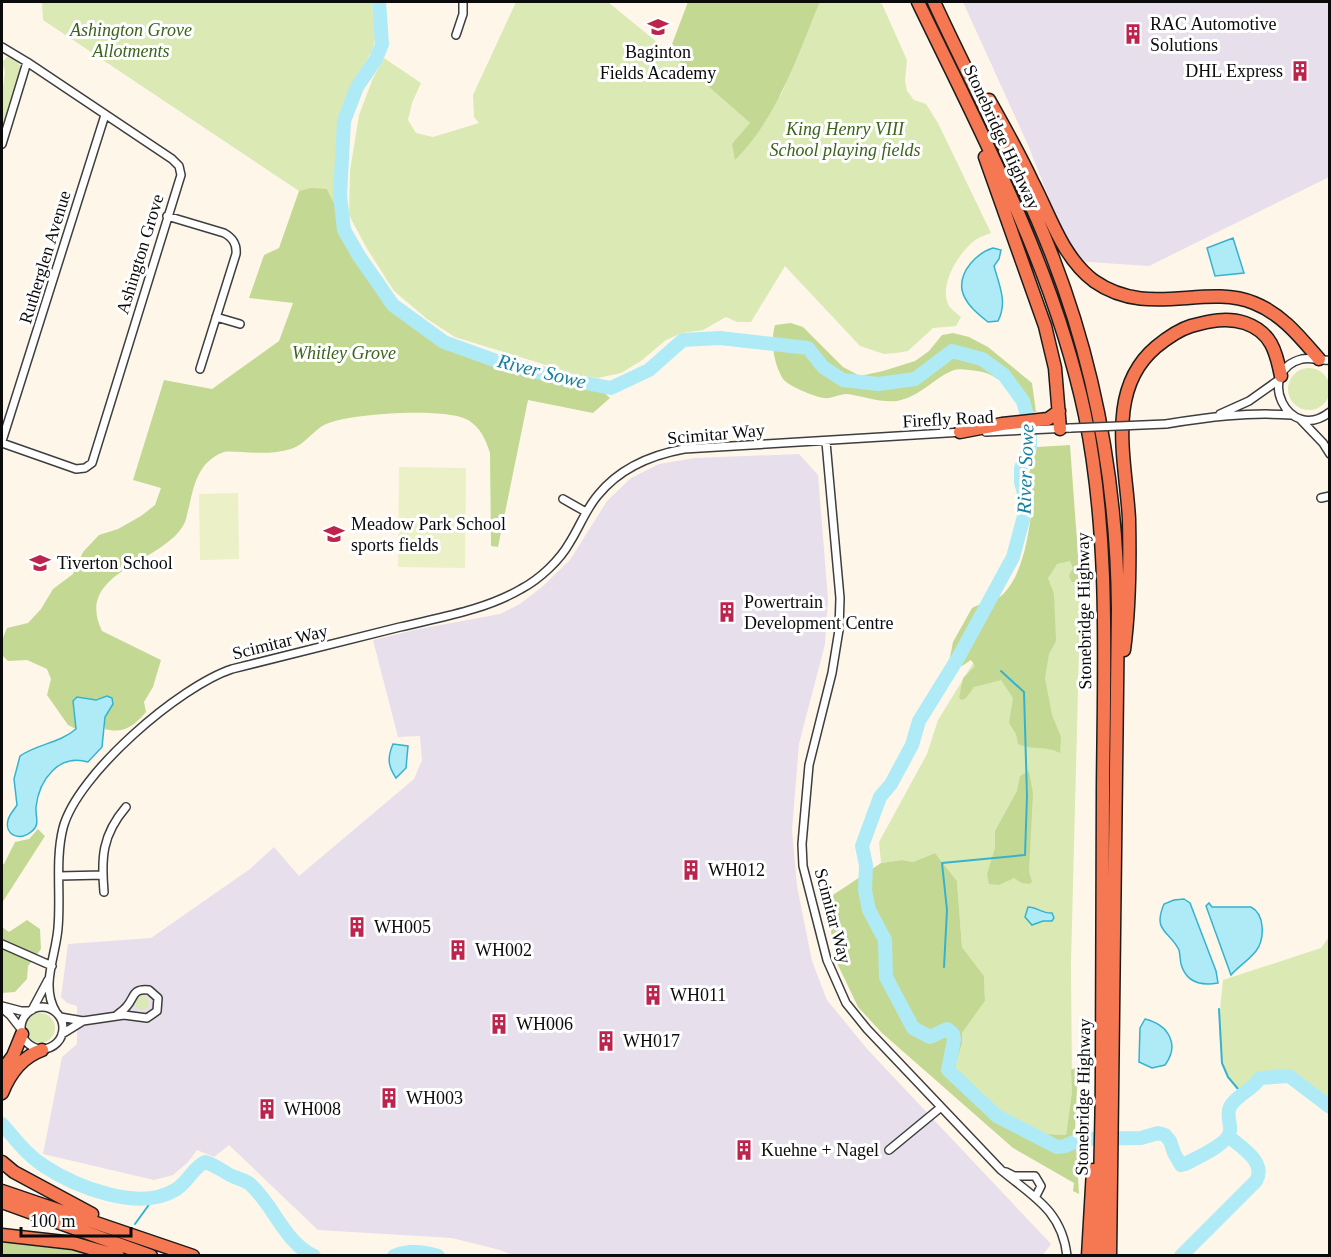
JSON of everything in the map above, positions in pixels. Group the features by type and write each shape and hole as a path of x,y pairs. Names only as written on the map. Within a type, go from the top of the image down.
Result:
{"highway":[{"name":"Stonebridge Highway","path":"918,2 1024,225 1055,306 1084,414 1095,478 1101,528 1104,628 1102,1070 1110,1256"},
{"name":"Stonebridge Highway","path":"934,2 1052,255 1072,311 1098,403 1109,472 1117,545 1115,980 1103,1121"},
{"path":"962,62 982,88 1010,138 1064,246 1075,262 1094,280 1125,295 1146,299 1218,297 1254,302 1288,324 1325,361"},
{"path":"960,432 1002,428 1057,427 1059,411 1055,368 1045,326 992,177 974,118"},
{"path":"1117,704 1130,609 1128,504 1122,428 1123,404 1137,368 1148,353 1183,329 1202,323 1229,320 1243,322 1256,328 1270,339 1277,356 1280,377"},
{"path":"2,1070 13,1056 21,1031"},
{"path":"2,1093 20,1064 42,1050"},
{"path":"1103,1121 1119,1256"},
{"name":"Stonebridge Highway","path":"1099,1256 1106,1155"},
{"path":"1088,1256 1106,1155"},
{"path":"2,1162 14,1172 65,1201 130,1234"},
{"path":"2,1191 193,1256"},
{"path":"2,1202 151,1256"},
{"path":"2,1235 73,1243 118,1256"}],"street":[{"path":"456,35 463,14 463,2"},
{"name":"Ashington Grove","path":"2,47 172,159 179,166 181,175 92,463 85,468 75,469 2,442"},
{"path":"2,144 27,62"},
{"name":"Rutherglen Avenue","path":"2,442 105,115"},
{"path":"167,216 224,233 234,242 236,254 200,369"},
{"path":"216,317 240,324"},
{"path":"1214,416 1249,401 1280,377 1293,363 1301,359 1325,361"},
{"path":"1280,377 1278,395 1281,403 1323,442 1329,454"},
{"path":"1300,419 1317,419 1329,412"},
{"path":"1057,427 1166,424 1214,416 1260,413 1292,415"},
{"name":"Firefly Road","path":"826,442 960,432"},
{"name":"Scimitar Way","path":"49,978 58,926 60,844 63,827 76,798 93,775 136,733 184,692 232,669 419,623 499,600 523,588 552,564 569,545 586,512 598,495 636,463 684,449 826,442 840,598 839,630 832,673 809,765 802,844 803,866 827,960 846,1003 867,1029 1001,1170 1022,1188 1036,1196 1047,1208 1058,1227 1067,1256"},
{"path":"1321,498 1329,496"},
{"path":"563,499 586,512"},
{"path":"104,892 103,859 108,833 126,807"},
{"path":"59,876 103,874"},
{"path":"2,944 52,966"},
{"path":"21,1031 23,1019 31,1011 49,978"},
{"path":"2,1007 10,1015 29,1045 42,1050 55,1046 62,1034 63,1024 48,997 49,978"},
{"path":"2,1007 21,1011 44,1007 58,1015 83,1021 116,1016 135,1016 145,1019 154,1015 159,1006 158,998 149,990 140,990 132,996 129,1004 116,1016"},
{"path":"129,1004 135,1016"},
{"path":"62,1034 83,1021"},
{"path":"889,1150 940,1108"},
{"name":"Scimitar Way","path":"1001,1170 1014,1176 1035,1176 1041,1186 1036,1196"}],"shaded area":[{"path":"963,2 1329,2 1329,177 1149,266 1074,261 1028,145"},
{"path":"799,454 818,475 828,599 825,644 799,744 792,830 797,886 812,961 827,1000 868,1050 1051,1244 1043,1255 512,1255 452,1238 318,1230 229,1145 214,1157 197,1150 188,1162 173,1175 154,1180 43,1154 62,1057 77,1044 77,1006 67,1003 61,997 68,944 151,938 250,869 274,847 299,876 414,779 422,760 420,736 398,737 373,640 500,614 520,604 570,560 607,501 631,478 659,464 695,458"}],"green space":[{"name":"Ashington Grove Allotments","path":"42,2 372,2 375,39 372,51 353,83 338,118 334,203 327,189 299,191 43,20"},
{"name":"King Henry VIII School playing fields","path":"516,2 608,2 750,123 781,95 820,2 877,2 882,4 907,60 905,81 907,91 914,100 926,104 938,123 991,233 978,238 968,246 948,278 946,296 948,304 961,317 956,326 933,328 908,351 884,354 860,346 785,266 751,322 737,322 726,317 703,330 682,333 666,340 641,361 621,373 598,378 578,375 455,337 427,319 394,291 349,215 350,171 359,115 373,78 384,58 421,83 412,103 408,120 416,133 433,137 479,123 474,117 473,95"},
{"path":"688,2 820,2 775,105 750,143 735,160 732,144 750,123 669,52"},
{"path":"7,57 17,60 21,70 2,132 2,95 5,72 2,62"},
{"name":"Whitley Grove","path":"311,188 327,189 349,248 392,306 442,345 475,360 600,389 610,398 593,413 528,400 498,547 491,546 490,453 476,426 457,416 396,413 353,417 324,425 291,449 266,453 224,452 216,456 203,467 199,474 185,522 174,537 110,581 100,594 96,611 102,631 161,660 153,687 144,702 146,712 128,728 105,729 105,717 111,707 103,697 91,700 77,697 73,708 76,729 68,725 47,695 51,679 47,669 27,660 8,661 2,655 2,640 7,628 28,623 41,609 53,589 73,574 83,552 99,535 118,529 155,505 161,488 133,480 164,380 212,389 279,341 293,303 249,298 264,255 279,248 299,191"},
{"path":"791,323 803,327 843,367 860,376 915,361 929,351 942,335 953,333 969,337 988,347 1032,383 1036,412 1030,412 1007,386 993,376 965,369 956,369 947,373 913,395 897,401 847,394 824,398 808,393 790,385 783,379 775,360 773,338 775,325"},
{"path":"1309,368 1324,374 1330,389 1324,404 1309,410 1294,404 1288,389 1294,374"},
{"path":"1070,445 1080,582 1072,582 1069,576 1073,568 1070,561 1057,564 1048,578 1054,594 1056,641 1049,654 1045,678 1052,715 1061,737 1060,753 1018,744 1016,734 1009,723 1013,698 1001,680 974,687 966,698 962,700 959,698 963,678 975,666 971,660 962,666 949,662 953,642 972,608 1001,596 1009,588 1020,566 1027,541 1032,506 1029,474 1037,447"},
{"path":"399,467 466,468 465,568 398,567"},
{"path":"238,493 239,559 200,560 199,494"},
{"path":"1076,530 1080,612 1071,962 1072,1091 1066,1135 1045,1134 1000,1113 961,1076 955,1064 962,1044 962,1033 985,1001 984,976 962,947 957,881 935,853 913,862 902,860 881,863 879,842 927,754 938,720 991,634"},
{"path":"1029,771 1033,793 1029,872 1032,882 1022,883 1014,878 999,885 989,884 987,874 995,848 995,831 1017,791 1020,776"},
{"path":"38,829 45,836 2,903 2,865 15,842 29,839"},
{"path":"935,853 957,881 962,947 984,976 985,1001 962,1033 962,1044 955,1065 961,1076 1000,1113 1045,1134 1066,1135 1072,1091 1071,1070 1078,1066 1075,1130 1079,1194 1073,1191 1074,1183 1013,1148 882,1033 858,1007 837,963 828,916 833,895 881,863 902,860 913,862"},
{"path":"27,920 40,929 41,949 28,966 27,979 15,992 2,993 2,927 9,932"},
{"path":"1329,937 1329,1107 1289,1076 1260,1078 1255,1087 1243,1095 1229,1078 1221,1054 1219,1029 1223,980 1321,948"},
{"path":"139,996 145,996 149,1003 145,1010 139,1010 135,1006 135,1000"},
{"path":"40,1013 51,1017 55,1028 51,1039 40,1043 29,1039 25,1028 29,1017"},
{"path":"2,1242 77,1251 97,1255 2,1255"}],"water":[{"path":"1233,238 1244,273 1215,276 1207,248"},
{"path":"993,248 1001,250 994,266 1002,294 1002,307 998,321 988,322 966,300 962,283 966,270 975,258"},
{"path":"107,696 112,698 113,704 105,717 102,747 88,762 68,761 52,771 41,787 36,807 37,823 34,829 23,836 11,833 7,825 10,814 17,805 14,779 20,756 70,734 76,729 73,701 77,697 96,700"},
{"path":"393,744 408,746 406,768 396,778 389,762"},
{"path":"1184,899 1190,903 1216,971 1218,983 1200,983 1186,975 1181,964 1179,950 1161,926 1160,920 1164,904"},
{"path":"1209,903 1212,907 1251,907 1256,910 1261,921 1262,934 1259,946 1231,975 1206,906"},
{"path":"1028,907 1052,913 1054,918 1052,921 1032,925 1025,917"},
{"path":"1145,1019 1160,1026 1170,1037 1172,1050 1165,1065 1152,1068 1139,1062 1140,1028"}],"waterway":[{"name":"River Sowe","path":"379,2 382,44 376,59 357,87 344,121 340,195 344,230 393,305 444,342 505,364 611,388 649,370 683,340 720,338 808,348 823,367 843,380 878,384 915,379 952,351 982,359 1004,375 1023,401 1030,426 1030,447 1021,468 1021,482 1027,505 1013,557 958,658 919,721 912,745 891,784 880,797 862,846 866,865 865,890 869,910 885,940 886,977 913,1028 930,1037 947,1029 953,1034 954,1040 948,1070 997,1116 1057,1147 1081,1139 1141,1138 1158,1133 1165,1135 1170,1141 1181,1165 1224,1141 1230,1131 1228,1113 1230,1107 1260,1078 1289,1076 1330,1107"},
{"path":"944,967 947,910 942,863 1025,855 1027,796 1024,692 1001,671"},
{"path":"1219,1009 1222,1063 1228,1077 1243,1095"},
{"path":"2,1124 27,1152 57,1174 90,1189 126,1198 160,1196 175,1190 205,1162 251,1185 287,1233 304,1250 314,1256"},
{"path":"1181,1256 1256,1181 1258,1168 1255,1161 1228,1136"},
{"path":"135,1224 148,1206 148,1198"},
{"path":"394,1256 416,1252 438,1256"}],"place":[{"name":"Baginton Fields Academy","path":"658,27"},
{"name":"RAC Automotive Solutions","path":"1133,34"},
{"name":"DHL Express","path":"1300,71"},
{"name":"Meadow Park School sports fields","path":"334,534"},
{"name":"Tiverton School","path":"40,563"},
{"name":"Powertrain Development Centre","path":"727,612"},
{"name":"WH012","path":"691,870"},
{"name":"WH005","path":"357,927"},
{"name":"WH002","path":"458,950"},
{"name":"WH011","path":"653,995"},
{"name":"WH006","path":"499,1024"},
{"name":"WH017","path":"606,1041"},
{"name":"WH003","path":"389,1098"},
{"name":"WH008","path":"267,1109"},
{"name":"Kuehne + Nagel","path":"744,1150"}]}
